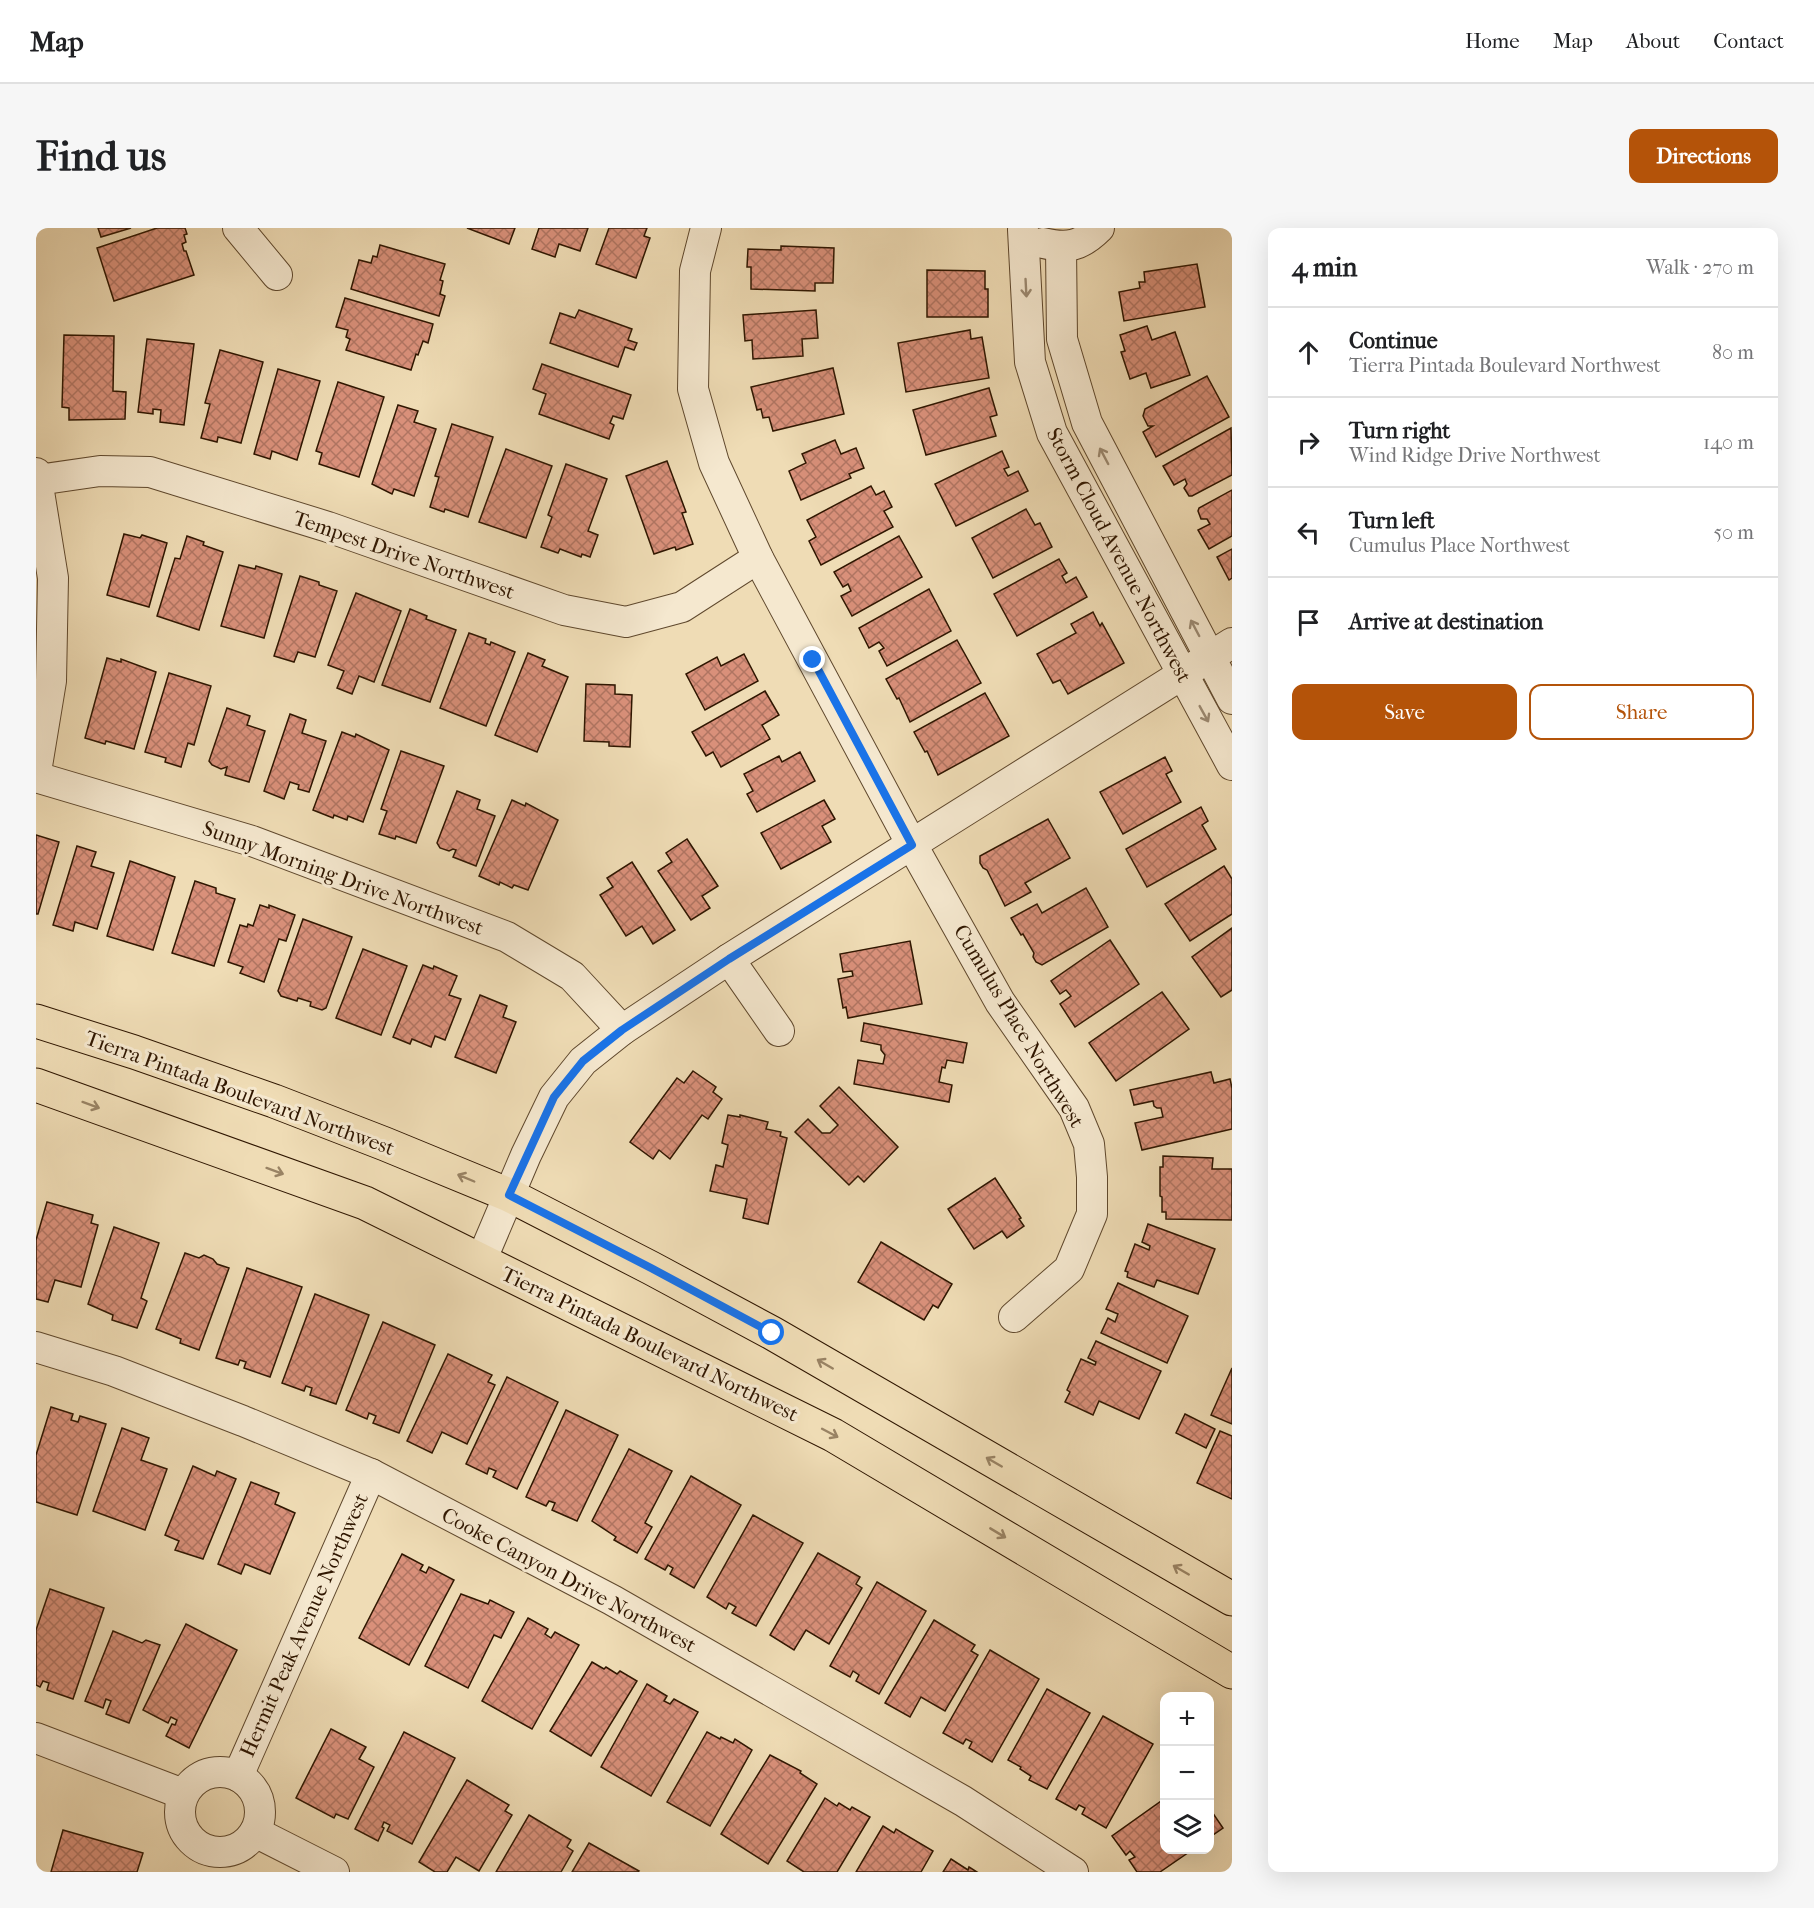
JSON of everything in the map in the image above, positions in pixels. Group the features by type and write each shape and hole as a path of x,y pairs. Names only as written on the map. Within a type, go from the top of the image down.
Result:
{"main road":[{"name":"Tierra Pintada Boulevard Northwest","path":"36,1021 134,1052 274,1101 509,1195 772,1333 1232,1599"},
{"name":"Tierra Pintada Boulevard Northwest","path":"36,1085 365,1203 833,1434 1232,1672"}],"street":[{"path":"238,228 277,275"},
{"name":"Cumulus Place Northwest","path":"706,228 695,271 693,389 714,463 758,558 912,845 1000,1002 1074,1108 1089,1143 1092,1214 1069,1269 1014,1317"},
{"path":"1022,229 1038,242 1061,247 1074,245 1089,238 1099,228"},
{"name":"Storm Cloud Avenue Northwest","path":"1022,229 1030,362 1052,433 1232,765"},
{"name":"Storm Cloud Avenue Northwest","path":"1061,247 1062,339 1087,423 1221,650 1232,699"},
{"name":"Tempest Drive Northwest","path":"37,476 100,471 150,472 328,527 564,610 626,622 682,607 758,558"},
{"path":"36,772 51,681 53,578 37,476"},
{"path":"481,1261 554,1097 583,1061 622,1030 729,959 1221,650"},
{"name":"Sunny Morning Drive Northwest","path":"36,777 252,841 507,937 572,976 622,1030"},
{"path":"729,959 778,1031"},
{"name":"Cooke Canyon Drive Northwest","path":"36,1347 114,1371 371,1474 612,1600 963,1801 1073,1872"},
{"name":"Hermit Peak Avenue Northwest","path":"238,1776 371,1474"},
{"path":"36,1738 183,1794"},
{"path":"213,1772 226,1772 238,1776 249,1784 258,1801 259,1820 255,1832 246,1843 234,1850 221,1852 203,1861 195,1844 186,1834 180,1814 183,1794 190,1784 201,1776 213,1772"},
{"path":"255,1832 334,1872"}],"building":[{"path":"98,228 131,228 101,237"},
{"path":"157,228 185,228 186,242 182,244 194,275 114,301 97,248"},
{"path":"467,228 515,228 509,244"},
{"path":"539,228 588,228 580,251 559,244 555,257 532,249"},
{"path":"609,228 647,228 644,236 650,238 636,278 596,264"},
{"path":"380,245 445,264 440,280 443,281 440,294 445,296 439,316 351,289 359,260 371,263 373,256 377,257"},
{"path":"781,246 834,248 833,283 815,283 815,291 751,289 751,267 747,267 748,249 781,250"},
{"path":"1197,264 1205,307 1124,321 1119,292 1140,288 1139,282 1145,282 1144,272"},
{"path":"927,270 985,271 985,289 988,289 988,317 927,317"},
{"path":"345,298 433,324 428,343 423,341 411,370 346,350 350,339 346,337 348,330 336,327"},
{"path":"579,310 632,329 628,340 637,343 634,350 625,347 618,367 550,343 560,313 575,318"},
{"path":"816,310 818,338 802,339 803,356 753,359 752,340 745,341 743,315"},
{"path":"1147,326 1152,340 1175,332 1190,375 1151,388 1146,373 1130,379 1121,352 1125,351 1120,335"},
{"path":"970,330 971,339 982,337 989,378 906,392 898,343"},
{"path":"64,335 114,336 113,391 126,392 125,419 69,420 69,408 62,407"},
{"path":"147,339 194,344 184,425 160,422 161,410 153,409 153,414 138,412"},
{"path":"220,350 263,362 241,443 218,437 217,442 201,438 210,404 205,403"},
{"path":"542,364 631,395 623,419 613,416 610,423 614,425 609,439 539,414 546,394 533,389"},
{"path":"833,368 844,414 773,431 769,417 763,418 761,409 757,410 751,387"},
{"path":"278,369 320,381 297,460 272,451 270,459 254,454"},
{"path":"1207,376 1229,417 1156,457 1143,432 1153,426 1148,426 1143,416 1145,409"},
{"path":"338,382 384,397 359,477 319,464 322,453 316,451"},
{"path":"989,388 997,415 990,417 996,436 926,455 913,410"},
{"path":"398,405 418,411 414,422 436,429 414,496 394,489 392,494 372,484"},
{"path":"452,424 493,437 468,517 445,509 444,512 430,507 439,477 435,476"},
{"path":"1231,428 1232,475 1192,496 1189,496 1184,488 1187,484 1185,479 1174,485 1163,466"},
{"path":"835,440 841,454 856,448 864,468 849,474 851,478 801,500 789,471 806,463 802,454"},
{"path":"506,449 552,466 526,538 479,522"},
{"path":"1002,451 1009,467 1004,469 1008,476 1018,471 1028,491 956,526 935,484"},
{"path":"667,461 686,512 682,513 693,544 654,554 626,476"},
{"path":"566,464 607,479 588,531 598,535 590,557 582,554 581,557 560,549 558,553 541,547 552,517 548,515"},
{"path":"871,486 876,495 884,491 892,507 884,511 893,527 821,565 809,541 816,537 807,520"},
{"path":"1232,490 1232,536 1209,549 1198,530 1210,524 1207,519 1201,519 1199,508"},
{"path":"1026,509 1035,525 1040,523 1052,547 993,578 972,538"},
{"path":"124,534 140,538 142,535 167,543 149,607 107,595"},
{"path":"187,536 223,552 199,630 157,616 175,558 180,559"},
{"path":"899,536 922,577 852,616 841,596 851,591 848,584 843,587 834,572"},
{"path":"1232,549 1232,578 1229,580 1217,557"},
{"path":"1059,559 1067,573 1062,576 1066,583 1076,577 1087,597 1017,636 994,594"},
{"path":"239,565 255,569 256,566 282,574 264,638 221,626"},
{"path":"300,576 337,591 315,657 298,652 294,662 274,656"},
{"path":"929,589 951,631 887,666 879,651 884,648 879,642 869,648 859,628"},
{"path":"356,593 401,611 374,682 359,676 352,694 337,688 344,671 328,665"},
{"path":"410,609 427,616 426,619 456,630 430,702 382,685"},
{"path":"1093,612 1100,626 1102,623 1124,663 1068,694 1060,680 1053,683 1037,654 1076,633 1071,624"},
{"path":"469,633 486,639 485,643 490,645 491,642 515,652 486,726 440,708"},
{"path":"957,640 981,683 910,722 899,698 897,699 886,679"},
{"path":"528,653 545,660 542,666 568,677 537,752 495,735"},
{"path":"744,654 758,681 705,710 686,674 717,657 721,666"},
{"path":"107,658 121,662 121,659 156,672 134,749 85,738"},
{"path":"169,673 211,686 194,745 188,743 181,767 165,762 166,758 145,752"},
{"path":"586,684 615,685 615,694 632,695 630,747 609,746 609,742 584,741"},
{"path":"765,691 779,715 762,725 770,739 721,767 713,752 706,756 692,732"},
{"path":"985,693 1009,736 938,775 927,751 925,752 914,732"},
{"path":"227,708 250,716 247,725 265,731 249,782 225,775 227,767 221,769 209,761"},
{"path":"290,714 306,720 302,733 326,741 309,792 298,789 299,785 290,782 284,799 264,791"},
{"path":"342,732 355,737 356,734 389,750 363,822 348,816 347,820 334,815 333,818 313,810"},
{"path":"401,751 444,766 416,843 396,836 395,839 379,834 387,811 381,809"},
{"path":"800,752 815,781 757,812 747,794 753,791 744,774 779,756 782,762"},
{"path":"1165,757 1172,771 1166,774 1181,802 1123,834 1100,792"},
{"path":"457,791 480,800 477,809 495,816 476,866 453,857 456,850 449,851 440,848 437,843"},
{"path":"512,800 525,806 526,803 558,820 528,890 514,885 512,888 500,882 499,885 479,876"},
{"path":"824,800 835,819 822,826 831,842 781,869 761,833"},
{"path":"1201,807 1208,821 1202,825 1216,849 1147,887 1126,849"},
{"path":"1048,819 1070,858 1025,883 1031,892 1005,906 987,870 980,863 980,856"},
{"path":"36,835 59,842 38,914 36,914"},
{"path":"687,839 718,886 702,896 710,908 691,920 658,871 672,862 666,853"},
{"path":"77,846 96,852 91,866 114,873 97,929 75,922 73,931 53,925"},
{"path":"130,861 175,877 153,950 107,936"},
{"path":"632,862 675,930 653,944 642,926 626,936 600,895 613,887 607,878"},
{"path":"1224,866 1232,879 1232,914 1190,941 1165,904"},
{"path":"195,881 216,888 216,893 235,899 214,966 172,953"},
{"path":"1086,888 1108,927 1042,965 1036,962 1033,957 1034,953 1011,918 1037,904 1042,913"},
{"path":"260,905 269,908 269,905 295,915 286,941 279,939 264,982 240,973 243,967 228,962 240,925 253,926"},
{"path":"303,919 352,937 326,1008 322,1010 310,1006 311,1002 281,996 278,991"},
{"path":"1232,928 1232,990 1221,997 1192,957"},
{"path":"1110,940 1139,984 1075,1027 1060,1004 1071,996 1066,990 1060,994 1051,981"},
{"path":"910,941 922,1004 848,1018 846,1007 843,1008 838,979 853,976 852,971 843,972 840,954"},
{"path":"363,949 407,966 381,1035 336,1018"},
{"path":"423,965 433,969 434,966 457,976 449,995 461,999 445,1040 435,1036 431,1047 412,1039 410,1044 393,1037"},
{"path":"1162,992 1189,1029 1116,1081 1089,1043"},
{"path":"480,995 507,1006 503,1017 516,1022 496,1073 455,1057"},
{"path":"864,1023 967,1043 963,1063 947,1060 945,1068 942,1067 939,1082 952,1085 949,1102 854,1084 858,1060 883,1064 885,1055 881,1050 881,1045 861,1041"},
{"path":"693,1071 716,1087 713,1092 722,1099 708,1119 702,1115 670,1159 659,1150 653,1159 630,1142 677,1078 684,1083"},
{"path":"1211,1072 1214,1083 1230,1079 1232,1129 1142,1150 1135,1123 1163,1117 1161,1108 1154,1106 1153,1101 1134,1105 1130,1090"},
{"path":"839,1087 898,1147 864,1182 858,1176 849,1185 795,1132 808,1119 822,1133 830,1133 838,1125 820,1106"},
{"path":"728,1115 740,1117 740,1115 768,1122 766,1129 781,1132 780,1136 787,1138 768,1224 743,1218 747,1199 710,1191 716,1165 723,1167 728,1145 722,1143"},
{"path":"1163,1156 1213,1158 1212,1169 1232,1169 1232,1220 1166,1219 1166,1212 1162,1212 1162,1197 1160,1196 1160,1167 1163,1167"},
{"path":"995,1178 1024,1226 1007,1238 1002,1231 974,1249 948,1209"},
{"path":"47,1202 93,1215 91,1223 98,1225 81,1287 55,1280 48,1302 36,1299 36,1240"},
{"path":"1148,1224 1215,1249 1198,1294 1157,1280 1154,1287 1127,1277 1128,1272 1125,1271 1135,1244 1149,1250 1150,1246 1142,1242"},
{"path":"114,1227 159,1243 141,1298 147,1301 137,1328 112,1320 113,1315 88,1304"},
{"path":"881,1242 952,1284 938,1308 933,1305 924,1320 858,1282"},
{"path":"185,1253 199,1258 204,1255 213,1259 217,1264 229,1268 199,1350 180,1343 181,1339 156,1329"},
{"path":"247,1268 302,1287 270,1377 244,1368 246,1362 240,1360 238,1365 216,1358"},
{"path":"1118,1283 1188,1316 1167,1363 1101,1333 1108,1318 1115,1322 1118,1314 1106,1309"},
{"path":"315,1294 369,1315 336,1404 310,1395 312,1388 306,1386 304,1391 282,1383"},
{"path":"383,1322 435,1345 399,1433 373,1423 376,1416 369,1413 367,1419 346,1410"},
{"path":"1096,1341 1161,1371 1139,1419 1099,1401 1093,1415 1065,1402 1070,1392 1067,1390 1081,1359 1095,1365 1096,1362 1088,1358"},
{"path":"448,1354 492,1375 488,1382 495,1385 467,1444 442,1432 432,1453 407,1441"},
{"path":"1232,1368 1232,1424 1211,1415"},
{"path":"507,1377 558,1402 517,1489 493,1477 496,1471 489,1468 487,1474 466,1464"},
{"path":"51,1407 73,1414 71,1420 78,1422 80,1416 106,1424 77,1515 36,1502 36,1455"},
{"path":"566,1410 618,1435 577,1521 552,1510 555,1503 549,1501 546,1506 526,1497"},
{"path":"1185,1414 1215,1429 1206,1448 1176,1433"},
{"path":"122,1428 149,1438 141,1460 167,1469 145,1530 93,1511"},
{"path":"1220,1431 1232,1436 1232,1499 1197,1483"},
{"path":"629,1449 672,1471 645,1523 652,1527 637,1553 614,1540 616,1537 592,1521"},
{"path":"193,1466 215,1476 217,1471 236,1479 203,1559 175,1550 179,1541 165,1535"},
{"path":"691,1476 741,1505 694,1588 670,1574 673,1568 668,1565 665,1570 645,1559"},
{"path":"251,1482 279,1493 275,1504 295,1513 270,1574 245,1564 241,1574 218,1564"},
{"path":"753,1515 803,1543 756,1626 732,1613 736,1607 729,1603 726,1609 707,1597"},
{"path":"818,1553 860,1577 856,1584 862,1588 829,1644 806,1630 794,1650 770,1635"},
{"path":"402,1554 423,1565 420,1570 426,1573 429,1567 454,1580 409,1665 359,1638"},
{"path":"877,1582 926,1611 879,1694 856,1681 859,1675 853,1671 850,1677 830,1666"},
{"path":"50,1589 104,1608 73,1699 47,1690 49,1683 43,1681 40,1687 36,1685 36,1630"},
{"path":"461,1594 488,1604 490,1600 514,1612 501,1638 494,1635 468,1688 425,1666"},
{"path":"528,1618 548,1629 545,1634 551,1638 555,1632 579,1645 532,1729 482,1701"},
{"path":"934,1620 975,1645 971,1651 978,1655 945,1711 921,1697 910,1717 885,1703"},
{"path":"186,1624 237,1650 189,1748 166,1736 172,1724 175,1725 177,1720 171,1717 168,1723 143,1710"},
{"path":"113,1631 142,1643 146,1640 160,1645 129,1723 106,1714 111,1701 106,1699 103,1708 85,1701"},
{"path":"990,1650 1039,1679 992,1762 969,1748 972,1742 966,1739 963,1744 943,1733"},
{"path":"592,1662 617,1674 620,1671 637,1681 591,1756 550,1731"},
{"path":"647,1684 667,1696 664,1701 670,1704 674,1699 698,1712 651,1796 601,1767"},
{"path":"1047,1689 1090,1713 1047,1789 1029,1780 1031,1776 1008,1760"},
{"path":"1103,1716 1153,1744 1106,1828 1082,1814 1085,1808 1079,1805 1076,1810 1056,1799"},
{"path":"331,1729 366,1747 359,1759 374,1767 348,1819 336,1814 334,1818 296,1798"},
{"path":"404,1732 455,1758 412,1844 387,1831 390,1825 384,1822 382,1827 384,1828 378,1841 355,1829"},
{"path":"707,1732 733,1743 735,1739 752,1750 710,1826 667,1802"},
{"path":"770,1755 801,1771 800,1773 817,1784 768,1864 721,1834"},
{"path":"467,1780 509,1805 505,1811 512,1815 479,1871 456,1857 447,1872 435,1872 419,1862"},
{"path":"825,1798 837,1806 839,1803 850,1810 852,1807 870,1817 837,1872 804,1872 787,1861"},
{"path":"1160,1802 1160,1854 1186,1854 1160,1872 1137,1872 1129,1860 1135,1857 1130,1851 1126,1855 1112,1836"},
{"path":"529,1815 571,1840 567,1847 573,1851 561,1872 496,1872"},
{"path":"1214,1815 1223,1828 1214,1834"},
{"path":"883,1826 894,1833 896,1829 933,1851 921,1872 856,1872"},
{"path":"63,1830 143,1853 137,1872 51,1872"},
{"path":"589,1843 639,1871 572,1872"},
{"path":"951,1859 968,1870 969,1867 977,1872 943,1872"}],"route":[{"path":"772,1333 509,1195 554,1097 583,1061 622,1030 729,959 912,845 813,660"}]}
